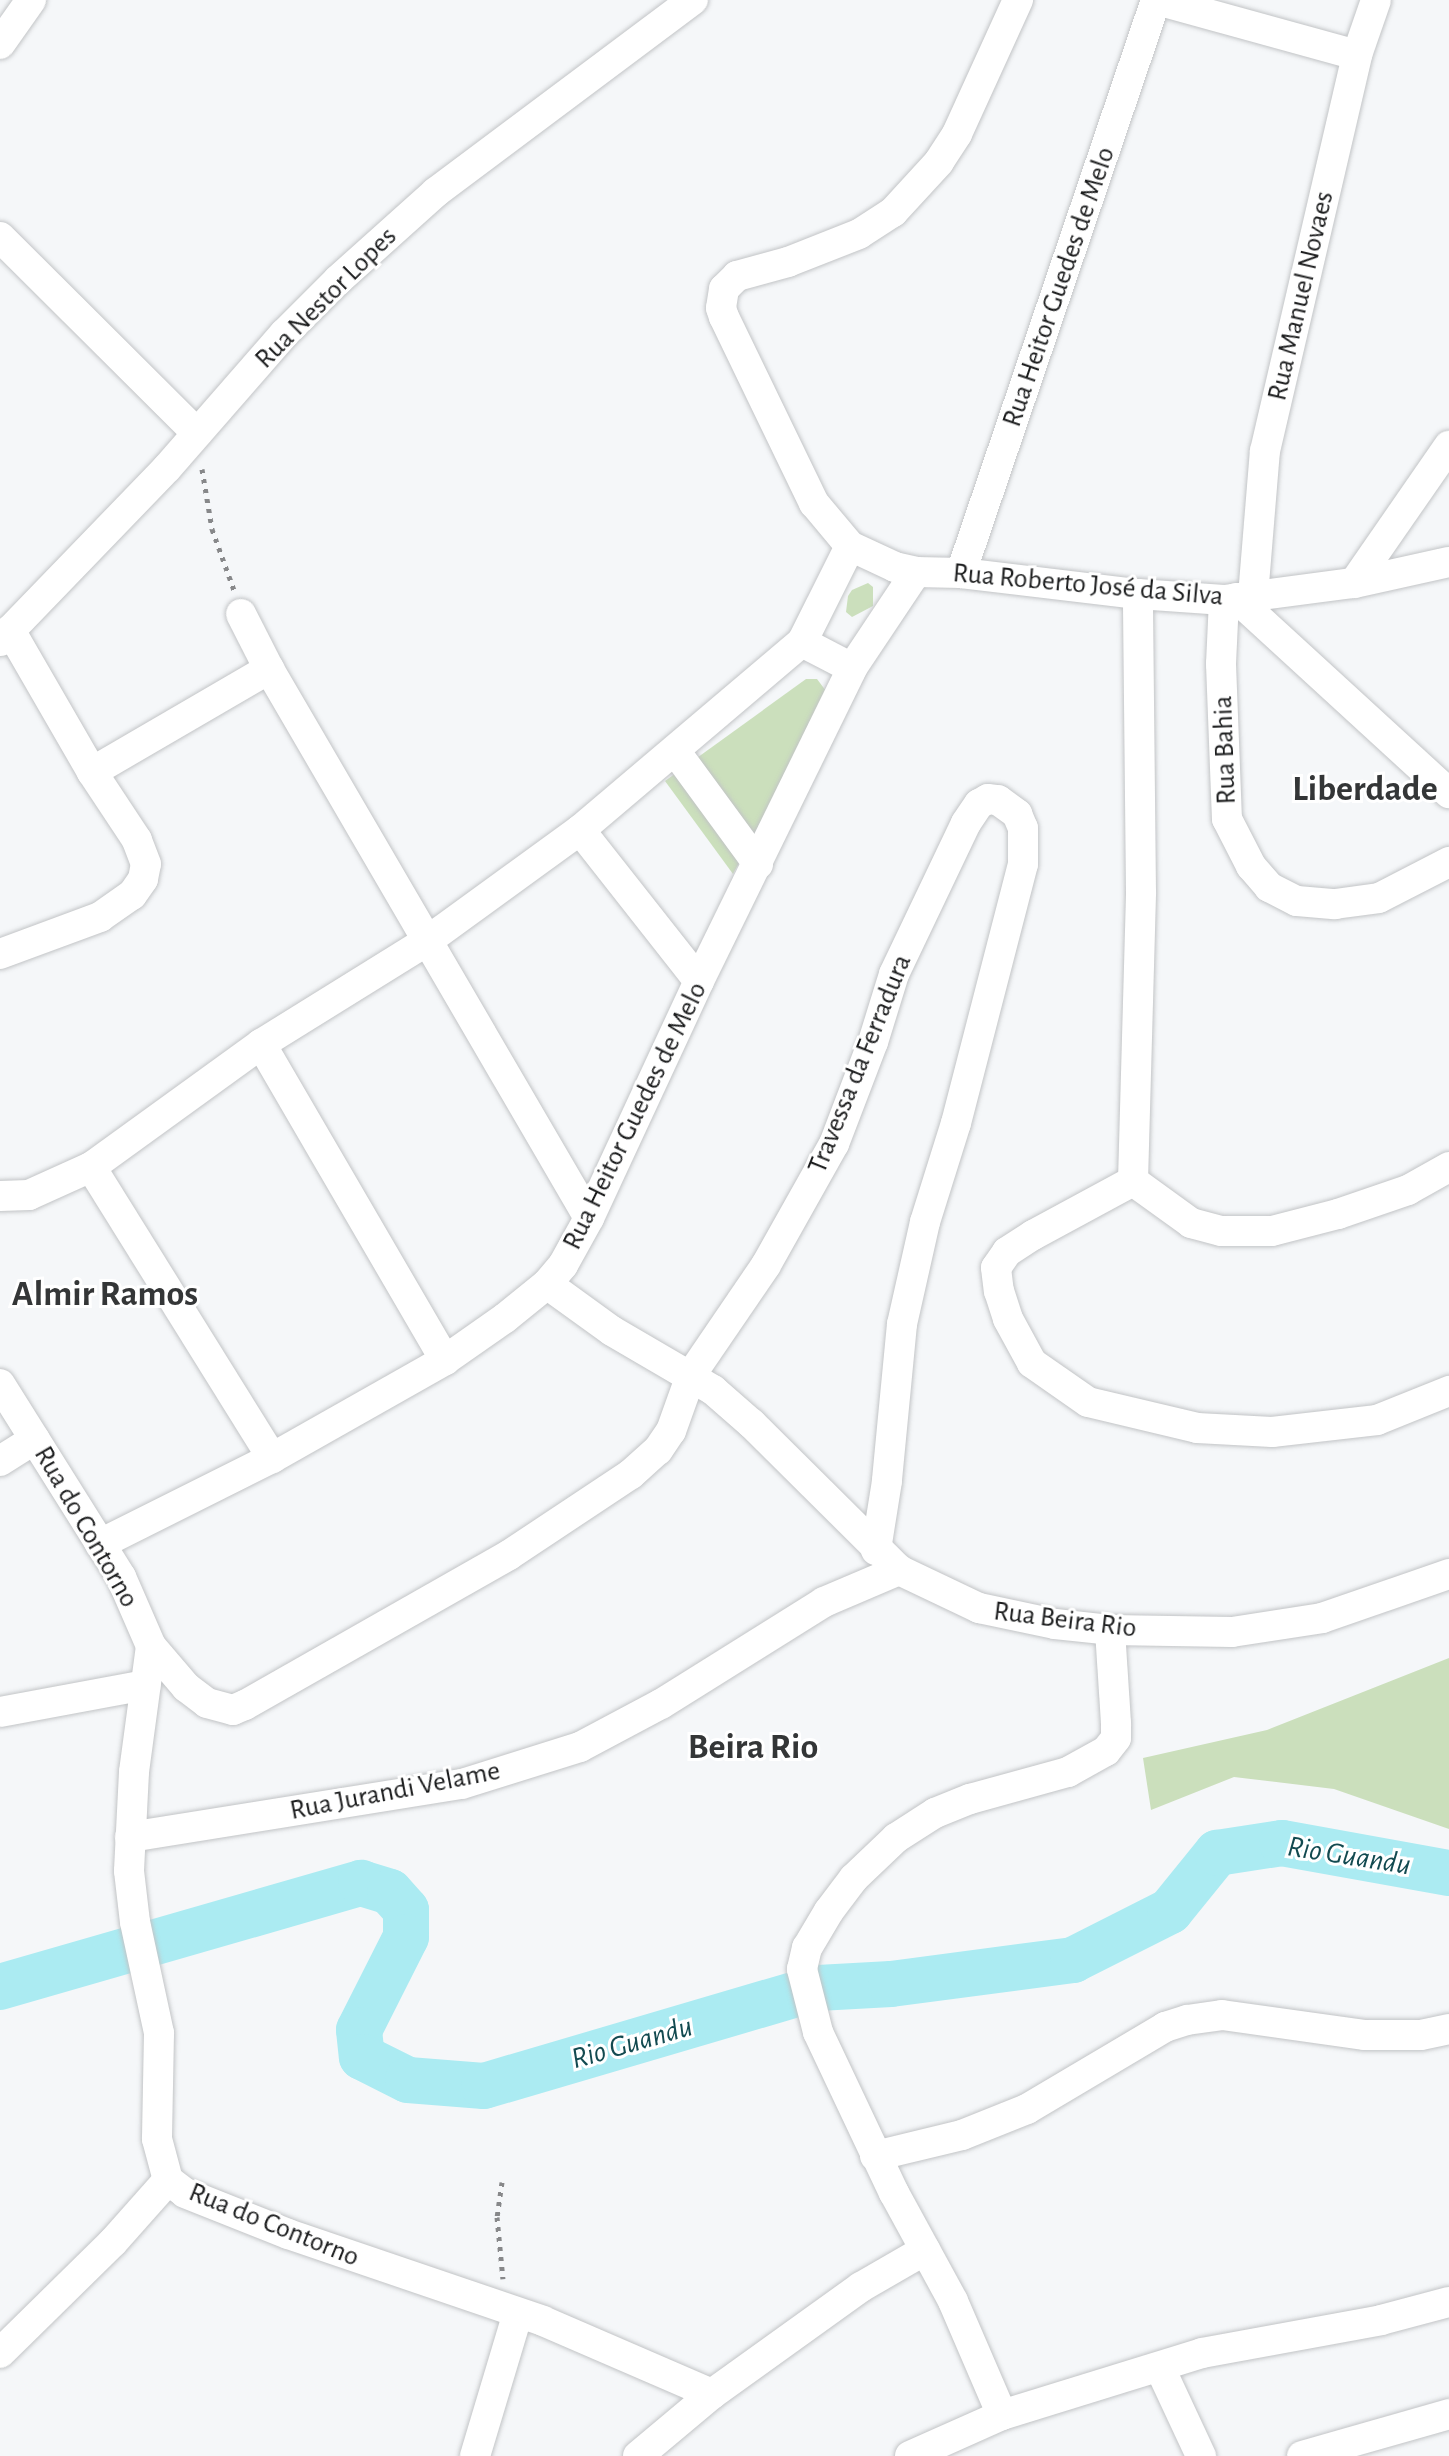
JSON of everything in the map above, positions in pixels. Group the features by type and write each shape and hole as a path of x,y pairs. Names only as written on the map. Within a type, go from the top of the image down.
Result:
{"street":[{"path":"0,44 31,0"},
{"name":"Rua Nestor Lopes","path":"5,636 167,468 327,290 436,192 693,0"},
{"path":"916,572 850,546 814,503 724,317 721,308 724,289 737,276 788,262 859,234 893,212 939,162 957,134 1018,0"},
{"path":"1156,0 1357,55"},
{"name":"Rua Heitor Guedes de Melo","path":"961,573 1156,0"},
{"name":"Rua Manuel Novaes","path":"1238,598 1265,451 1357,55 1376,0"},
{"path":"0,237 197,433"},
{"path":"1354,583 1449,446"},
{"path":"0,1216 15,1196 91,1167 261,1044 427,941 580,830 676,752 802,642 850,546"},
{"name":"Rua Roberto José da Silva","path":"916,572 961,573 1138,594 1238,598 1354,583 1449,562"},
{"name":"Rua Heitor Guedes de Melo","path":"100,1544 272,1458 445,1360 547,1284 563,1265 589,1218 699,981 852,668 916,572"},
{"path":"1133,1181 1141,892 1138,594"},
{"path":"1238,598 1449,793"},
{"name":"Rua Bahia","path":"1238,598 1221,664 1227,819 1251,866 1269,887 1297,901 1335,904 1379,898 1449,862"},
{"path":"241,614 269,669 589,1218"},
{"path":"0,954 100,917 132,895 143,879 146,864 137,840 5,636"},
{"path":"802,642 852,668"},
{"path":"92,772 269,669"},
{"path":"676,752 758,864"},
{"name":"Travessa da Ferradura","path":"151,1646 186,1687 207,1703 233,1710 261,1698 509,1555 631,1474 658,1450 671,1431 691,1375 766,1265 834,1144 873,1042 894,974 966,823 979,804 988,799 998,800 1017,814 1023,828 1023,864 956,1123 925,1222 902,1324 887,1481 876,1550"},
{"path":"580,830 699,981"},
{"path":"261,1044 445,1360"},
{"path":"91,1167 272,1458"},
{"path":"1133,1181 1191,1223 1221,1231 1272,1231 1338,1214 1408,1190 1449,1167"},
{"path":"1133,1181 1033,1235 1007,1252 996,1268 1008,1319 1032,1363 1088,1402 1197,1428 1272,1432 1377,1420 1449,1391"},
{"name":"Rua Beira Rio","path":"547,1284 612,1331 691,1375 752,1424 899,1570 979,1608 1055,1624 1110,1630 1232,1632 1322,1618 1449,1574"},
{"name":"Rua do Contorno","path":"0,1384 121,1577 151,1646 134,1772 129,1871 135,1922 159,2033 157,2139 168,2180 185,2193 288,2234 512,2311 712,2394"},
{"path":"0,1461 35,1439"},
{"name":"Rua Jurandi Velame","path":"130,1837 462,1784 580,1747 661,1704 824,1602 899,1570"},
{"path":"1002,2415 958,2311 875,2156 818,2032 802,1969 807,1948 829,1911 854,1878 896,1838 935,1813 970,1799 1068,1772 1106,1751 1116,1738 1110,1630"},
{"path":"0,1712 146,1685"},
{"path":"875,2156 962,2135 1027,2109 1165,2027 1187,2020 1222,2015 1364,2035 1421,2035 1449,2029"},
{"path":"0,2353 113,2242 168,2180"},
{"path":"638,2456 712,2394 861,2287 925,2250"},
{"path":"910,2456 1002,2415 1202,2353 1381,2320 1449,2302"},
{"path":"475,2456 512,2311"},
{"path":"1160,2368 1201,2456"},
{"path":"1302,2456 1449,2414"}],"path":[{"path":"197,433 209,518 241,614"},
{"path":"502,2182 497,2217 512,2311"}],"green space":[{"path":"868,583 873,587 873,606 852,617 846,612 848,596 852,590"},
{"path":"806,679 817,679 826,691 821,707 733,874 665,781"},
{"path":"1449,1658 1449,1829 1334,1789 1234,1777 1151,1810 1143,1758 1267,1730"}],"waterway":[{"name":"Rio Guandu","path":"0,1987 361,1883 390,1892 406,1910 406,1937 359,2030 362,2057 408,2080 484,2086 818,1988 891,1984 1073,1960 1170,1911 1217,1853 1282,1843 1449,1873"}],"district":[{"name":"Liberdade","path":"1365,790"},
{"name":"Almir Ramos","path":"105,1295"},
{"name":"Beira Rio","path":"753,1748"}]}
